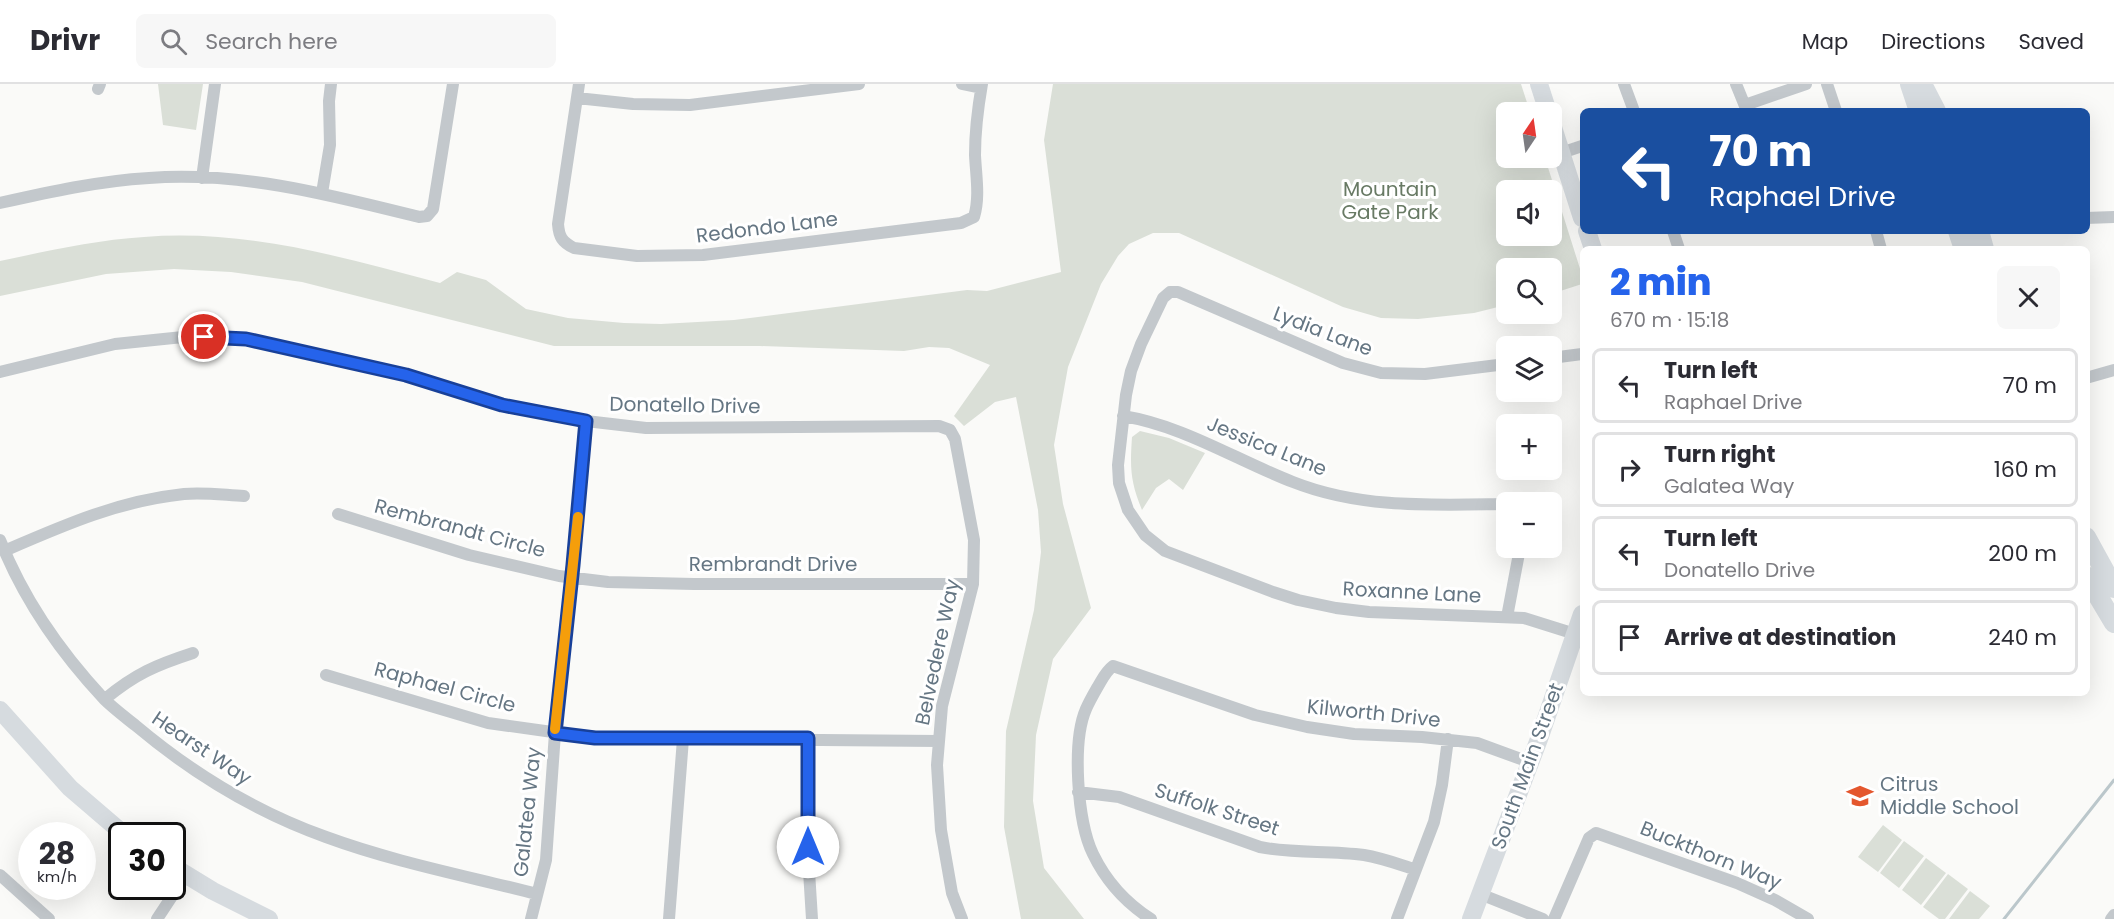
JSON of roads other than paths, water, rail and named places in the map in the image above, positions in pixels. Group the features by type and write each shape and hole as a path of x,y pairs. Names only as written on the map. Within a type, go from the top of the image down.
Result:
{"main road":[{"path":"1539,84 1545,102"},
{"path":"1910,84 1917,108"},
{"path":"1922,84 1936,108"},
{"path":"1932,84 1937,108"},
{"path":"1562,156 1580,212"},
{"path":"2090,544 2114,588"},
{"path":"2090,583 2114,623"},
{"name":"South Main Street","path":"1471,919 1539,739 1580,620"},
{"path":"0,710 70,788 110,822"},
{"path":"186,875 269,919"}],"street":[{"path":"202,178 215,84"},
{"path":"322,193 330,146 331,84"},
{"path":"0,203 54,190 119,181 150,178 202,178 257,182 322,193 419,217 428,216 433,209 453,84"},
{"path":"579,84 577,98 633,104 690,105 859,84"},
{"path":"962,84 982,86"},
{"path":"1624,84 1633,108"},
{"path":"1736,84 1746,108 1806,84"},
{"path":"1827,84 1835,108"},
{"name":"Redondo Lane","path":"577,98 558,224 559,236 574,248 589,251 637,256 703,255 961,223 974,217 978,204 975,155 982,86"},
{"path":"1562,153 1580,147"},
{"path":"2090,218 2114,217"},
{"name":"Lydia Lane","path":"1170,292 1178,292 1343,363 1381,373 1425,374 1496,365"},
{"name":"Roxanne Lane","path":"1170,292 1163,298 1141,344 1131,372 1123,416 1118,465 1119,483 1128,510 1145,535 1165,551 1298,600 1369,612 1507,617 1537,621 1575,634"},
{"name":"Donatello Drive","path":"0,372 116,344 183,336 246,339 406,375 502,405 586,421 646,428 939,426 950,430"},
{"path":"1562,357 1580,354"},
{"path":"2090,377 2114,370"},
{"name":"Jessica Lane","path":"1123,416 1173,428 1295,483 1350,499 1403,505 1496,504"},
{"name":"Galatea Way","path":"531,919 546,860 555,733 586,421"},
{"name":"Belvedere Way","path":"950,430 955,439 974,540 973,584 942,706 937,765 941,830 952,893 962,919"},
{"path":"2,545 122,504 186,494 244,496"},
{"name":"Rembrandt Circle","path":"338,514 469,555 572,578"},
{"name":"Hearst Way","path":"2,545 25,594 63,649 105,699 164,750 233,796 336,840 377,853 537,894"},
{"path":"1507,617 1518,558"},
{"name":"Rembrandt Drive","path":"572,578 608,582 694,584 973,584"},
{"path":"105,699 123,684 155,666 194,653"},
{"name":"Kilworth Drive","path":"1078,792 1079,738 1084,715 1107,671 1113,666 1255,715 1307,728 1354,734 1448,739 1477,743 1529,762"},
{"name":"Raphael Circle","path":"326,675 488,723 595,738 808,738 939,741"},
{"path":"808,738 808,871 812,919"},
{"path":"669,919 683,739"},
{"path":"1397,919 1414,869 1434,822 1448,739"},
{"path":"1078,792 1082,825 1101,868 1130,904 1151,919"},
{"name":"Suffolk Street","path":"1078,792 1119,796 1260,847 1279,851 1362,855 1381,858 1414,869"},
{"name":"Buckthorn Way","path":"1554,919 1589,838 1596,833 1737,883 1776,900 1808,919"},
{"path":"0,875 49,919"},
{"path":"1480,894 1543,919"},
{"path":"158,919 166,900"},
{"path":"2111,919 2114,915"}],"waterway":[{"path":"2004,919 2114,780"}],"place":[{"name":"Citrus Middle School","path":"1860,796"}],"park label":[{"name":"Mountain Gate Park","path":"1390,200"}]}
